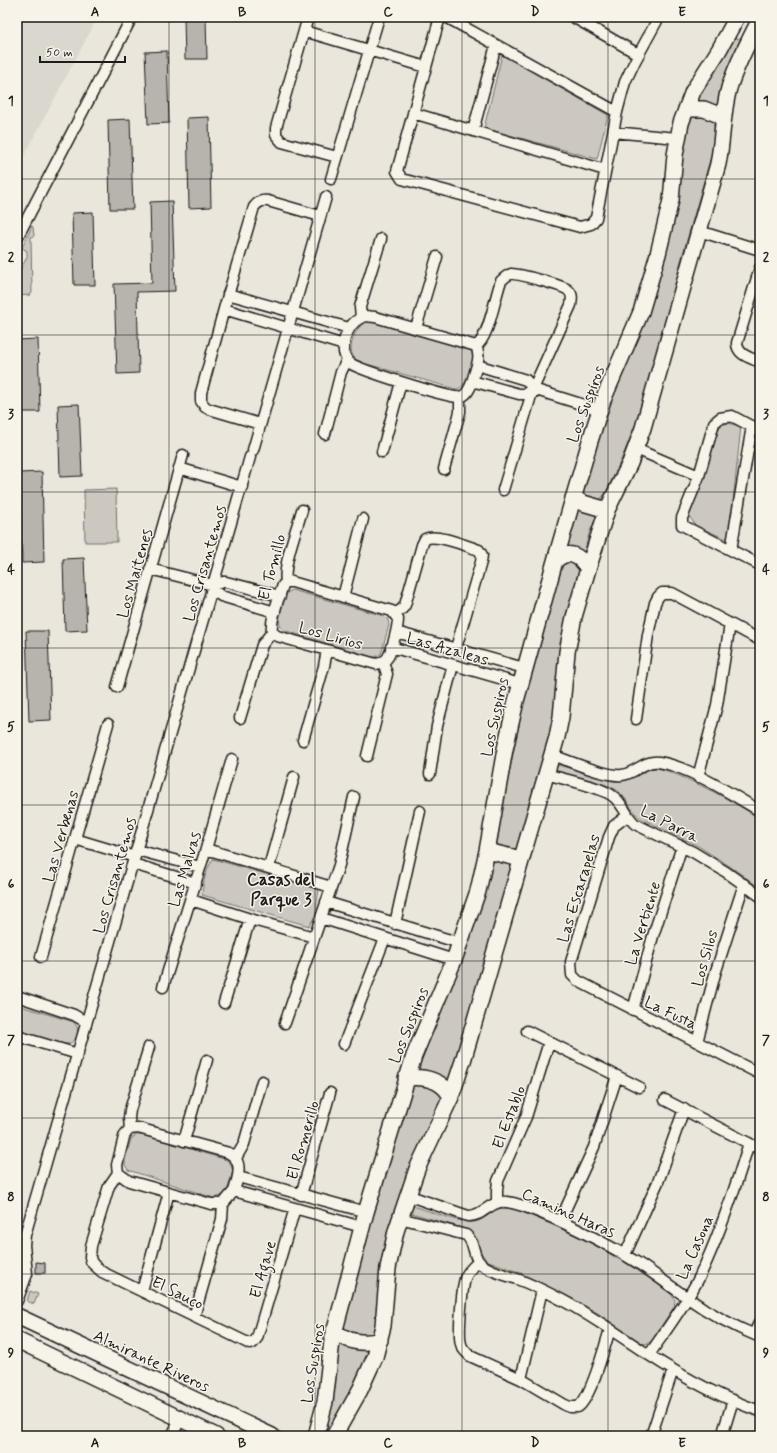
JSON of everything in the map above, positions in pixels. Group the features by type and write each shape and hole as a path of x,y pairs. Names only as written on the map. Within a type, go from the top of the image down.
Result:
{"street":[{"path":"17,238 132,17"},
{"path":"308,17 276,128 276,135 282,142 337,157"},
{"path":"331,179 379,17"},
{"path":"440,17 397,171 402,179 580,227 592,224 596,218 617,112 625,82 638,54 659,17"},
{"path":"446,17 617,112"},
{"path":"573,17 638,54"},
{"name":"Los Suspiros","path":"316,1436 325,1402 330,1350 334,1330 366,1212 406,1078 454,960 478,891 505,749 524,668 590,440 600,410 641,312 658,254 671,200 677,138 681,122 693,90 719,50 737,17"},
{"path":"334,1436 364,1382 375,1357 384,1318 388,1268 400,1218 417,1169 451,1097 463,1061 552,755 561,718 569,639 588,569 607,510 636,449 643,428 718,164 722,142 724,116 734,74 757,20"},
{"path":"304,31 426,67"},
{"path":"473,131 496,45"},
{"path":"686,109 704,109 724,116"},
{"path":"413,113 606,170"},
{"path":"613,132 677,138"},
{"name":"Los Crisantemos","path":"17,1301 27,1274 24,1246 26,1235 86,1022 326,197"},
{"path":"260,424 209,409 205,407 201,401 228,294 254,207 257,203 264,200 320,216"},
{"path":"700,230 760,250"},
{"path":"360,318 360,308 381,239"},
{"path":"416,328 437,257"},
{"path":"760,268 757,288 737,347 742,353 760,362"},
{"path":"476,346 483,340 499,287 504,278 511,274 568,289 572,294 571,305 533,389 503,490"},
{"path":"228,294 349,328"},
{"path":"224,309 344,345"},
{"path":"369,316 476,346 479,354 478,365 469,390 465,395 459,397 450,396 401,382 355,366 347,360 344,353 344,345 349,328 360,318 369,316"},
{"path":"325,434 341,372 347,360"},
{"path":"478,365 526,380 533,389 600,410"},
{"path":"472,381 519,394 525,394 533,389"},
{"path":"382,452 401,382"},
{"path":"444,469 460,412 459,397"},
{"path":"731,550 756,428 732,416 720,418 714,423 698,476 682,518 682,525 760,565"},
{"path":"636,449 698,476"},
{"name":"Los Maitenes","path":"117,687 183,455"},
{"path":"180,468 242,487"},
{"path":"573,498 583,503 607,510"},
{"name":"El Tomillo","path":"272,632 271,627 283,585 286,582 285,574 287,563 302,510"},
{"path":"343,596 363,519"},
{"path":"396,614 405,605 425,539 431,537 439,538 479,550 482,555 481,562 456,648"},
{"path":"555,561 563,555 573,555 580,558 588,569"},
{"path":"150,569 213,585 226,582 280,596"},
{"path":"286,582 292,582 343,596 390,610 396,614 398,621 396,632 388,657 383,662 387,674 367,756"},
{"path":"213,585 215,591 221,596 275,612"},
{"path":"636,719 648,635 655,603 658,596 662,593 672,593 760,640"},
{"path":"698,777 717,705 730,624"},
{"path":"240,718 262,645 272,632"},
{"name":"Los Lirios","path":"272,632 277,636 373,663 383,662"},
{"name":"Las Azaleas","path":"396,632 524,668"},
{"name":"Las Azaleas","path":"391,647 520,684"},
{"path":"303,740 324,666 327,650"},
{"path":"430,774 438,726 453,665"},
{"name":"Las Verbenas","path":"41,957 108,724"},
{"path":"552,755 614,774 626,774 644,764 653,762 666,764 698,777 734,795 760,811"},
{"name":"Las Malvas","path":"163,987 191,900 232,759"},
{"name":"La Parra","path":"546,774 608,793 619,802 627,816 635,824 682,846 744,884 760,896"},
{"path":"269,867 294,777"},
{"path":"285,1023 339,865 354,797"},
{"path":"396,924 420,811"},
{"name":"Las Escarapelas","path":"572,975 571,962 609,837 614,826 627,816"},
{"path":"75,839 135,857 196,883"},
{"name":"La Vertiente","path":"633,1010 653,936 682,846"},
{"path":"206,849 331,887"},
{"path":"487,850 521,859"},
{"path":"135,857 200,867"},
{"name":"Los Silos","path":"697,1042 715,974 744,884"},
{"path":"191,900 314,937"},
{"path":"326,902 460,943"},
{"path":"321,918 454,960"},
{"path":"224,1003 250,919"},
{"path":"344,1044 385,938"},
{"name":"La Fusta","path":"572,975 578,981 633,1010 760,1074"},
{"path":"17,996 81,1018 86,1022"},
{"path":"527,1031 639,1087"},
{"path":"17,1036 78,1054"},
{"name":"El Establo","path":"497,1202 496,1190 498,1181 525,1122 549,1042"},
{"path":"130,1129 130,1110 149,1047"},
{"path":"184,1141 207,1060"},
{"path":"560,1221 594,1147 617,1076"},
{"path":"406,1078 421,1078 436,1082 444,1087 451,1097"},
{"path":"194,1317 223,1215 223,1204 234,1191 238,1177 236,1158 244,1144 262,1081"},
{"name":"El Romerillo","path":"302,1195 330,1093"},
{"path":"665,1100 760,1148"},
{"path":"625,1255 658,1182 684,1109"},
{"path":"223,1204 211,1204 129,1181 118,1173 117,1165 122,1144 126,1133 130,1129 138,1128 229,1154 236,1158"},
{"name":"La Casona","path":"649,1355 687,1298 698,1278 722,1226 749,1143"},
{"name":"El Sauco","path":"118,1173 112,1180 106,1193 90,1246 90,1257 93,1264 102,1272 246,1343 253,1343 257,1338"},
{"path":"238,1177 366,1212"},
{"path":"234,1191 362,1227"},
{"path":"142,1291 169,1192"},
{"name":"Camino Haras","path":"407,1195 468,1216 477,1214 497,1202 506,1202 560,1221 625,1255 652,1272 687,1298 722,1319 757,1336"},
{"name":"El Agave","path":"257,1338 296,1208"},
{"path":"400,1218 466,1235 471,1241 478,1262 486,1268 542,1290 580,1309 673,1370 733,1400 760,1411"},
{"path":"478,1262 467,1274 464,1284 460,1329 461,1346 464,1351 470,1356 521,1379 565,1405 578,1407 582,1405 587,1396 610,1329"},
{"path":"521,1379 542,1290"},
{"name":"Almirante Riveros","path":"17,1316 272,1436"},
{"path":"757,1336 760,1321"},
{"path":"334,1330 344,1338 355,1341 367,1343 380,1340"},
{"path":"17,1340 216,1436"},
{"path":"651,1436 673,1370"},
{"path":"722,1436 733,1400"},
{"path":"172,1436 180,1419"}],"shaded area":[{"path":"17,17 98,17 17,169"},
{"path":"736,38 740,39 739,44 719,108 693,100 721,55"},
{"path":"502,55 608,115 597,159 484,128"},
{"path":"689,116 710,117 713,121 715,132 714,146 680,264 661,342 635,427 606,492 599,501 582,495 591,446 655,287"},
{"path":"32,226 34,236 31,237 32,293 30,295 17,296 17,276 27,257 27,251 22,248"},
{"path":"369,321 469,349 473,354 473,361 469,376 460,388 456,389 357,360 351,352 352,341 357,330"},
{"path":"727,423 741,426 729,540 696,526 689,516 720,426"},
{"path":"116,489 117,542 85,542 84,490"},
{"path":"577,503 598,512 589,534 583,557 562,551"},
{"path":"563,561 581,564 553,730 518,848 507,849 497,844 503,803 525,696"},
{"path":"292,590 384,616 388,620 389,625 381,654 372,657 283,630 280,623 280,613 287,593"},
{"path":"558,765 617,781 630,778 648,769 657,768 690,780 749,812 760,819 760,888 698,846 640,818 618,791 598,783 558,772 555,769"},
{"path":"492,857 513,863 449,1082 416,1070"},
{"path":"213,859 319,889 315,916 309,926 202,895 205,876"},
{"path":"17,1005 74,1022 77,1030 76,1037 68,1044 63,1044 17,1030"},
{"path":"416,1083 434,1086 443,1096 373,1335 351,1335 343,1328 343,1320 410,1090"},
{"path":"136,1135 144,1135 227,1160 233,1171 227,1191 221,1196 214,1198 128,1170 125,1165 125,1160 131,1139"},
{"path":"410,1205 452,1219 469,1222 479,1221 497,1209 507,1208 520,1211 576,1235 625,1262 671,1294 675,1300 674,1307 652,1340 649,1343 643,1344 599,1314 573,1299 521,1273 486,1260 480,1251 478,1240 471,1232 408,1212"},
{"path":"30,1291 38,1294 34,1304 27,1301"},
{"path":"338,1341 371,1349 359,1377 327,1436 322,1436"}],"building":[{"path":"184,17 206,17 207,59 185,59"},
{"path":"167,51 169,123 148,124 145,52"},
{"path":"209,117 211,207 189,208 187,118"},
{"path":"130,119 133,209 110,209 108,120"},
{"path":"172,201 175,291 137,292 139,373 117,374 114,284 152,283 150,202"},
{"path":"93,212 95,285 74,285 72,213"},
{"path":"38,339 40,412 19,412 17,340"},
{"path":"79,404 82,476 60,477 58,405"},
{"path":"42,472 44,562 22,563 20,473"},
{"path":"84,558 87,630 65,631 63,559"},
{"path":"26,631 48,631 51,720 29,721"},
{"path":"36,1262 45,1263 45,1273 36,1273"}],"district":[{"name":"Casas del Parque 3","path":"281,889"}]}
